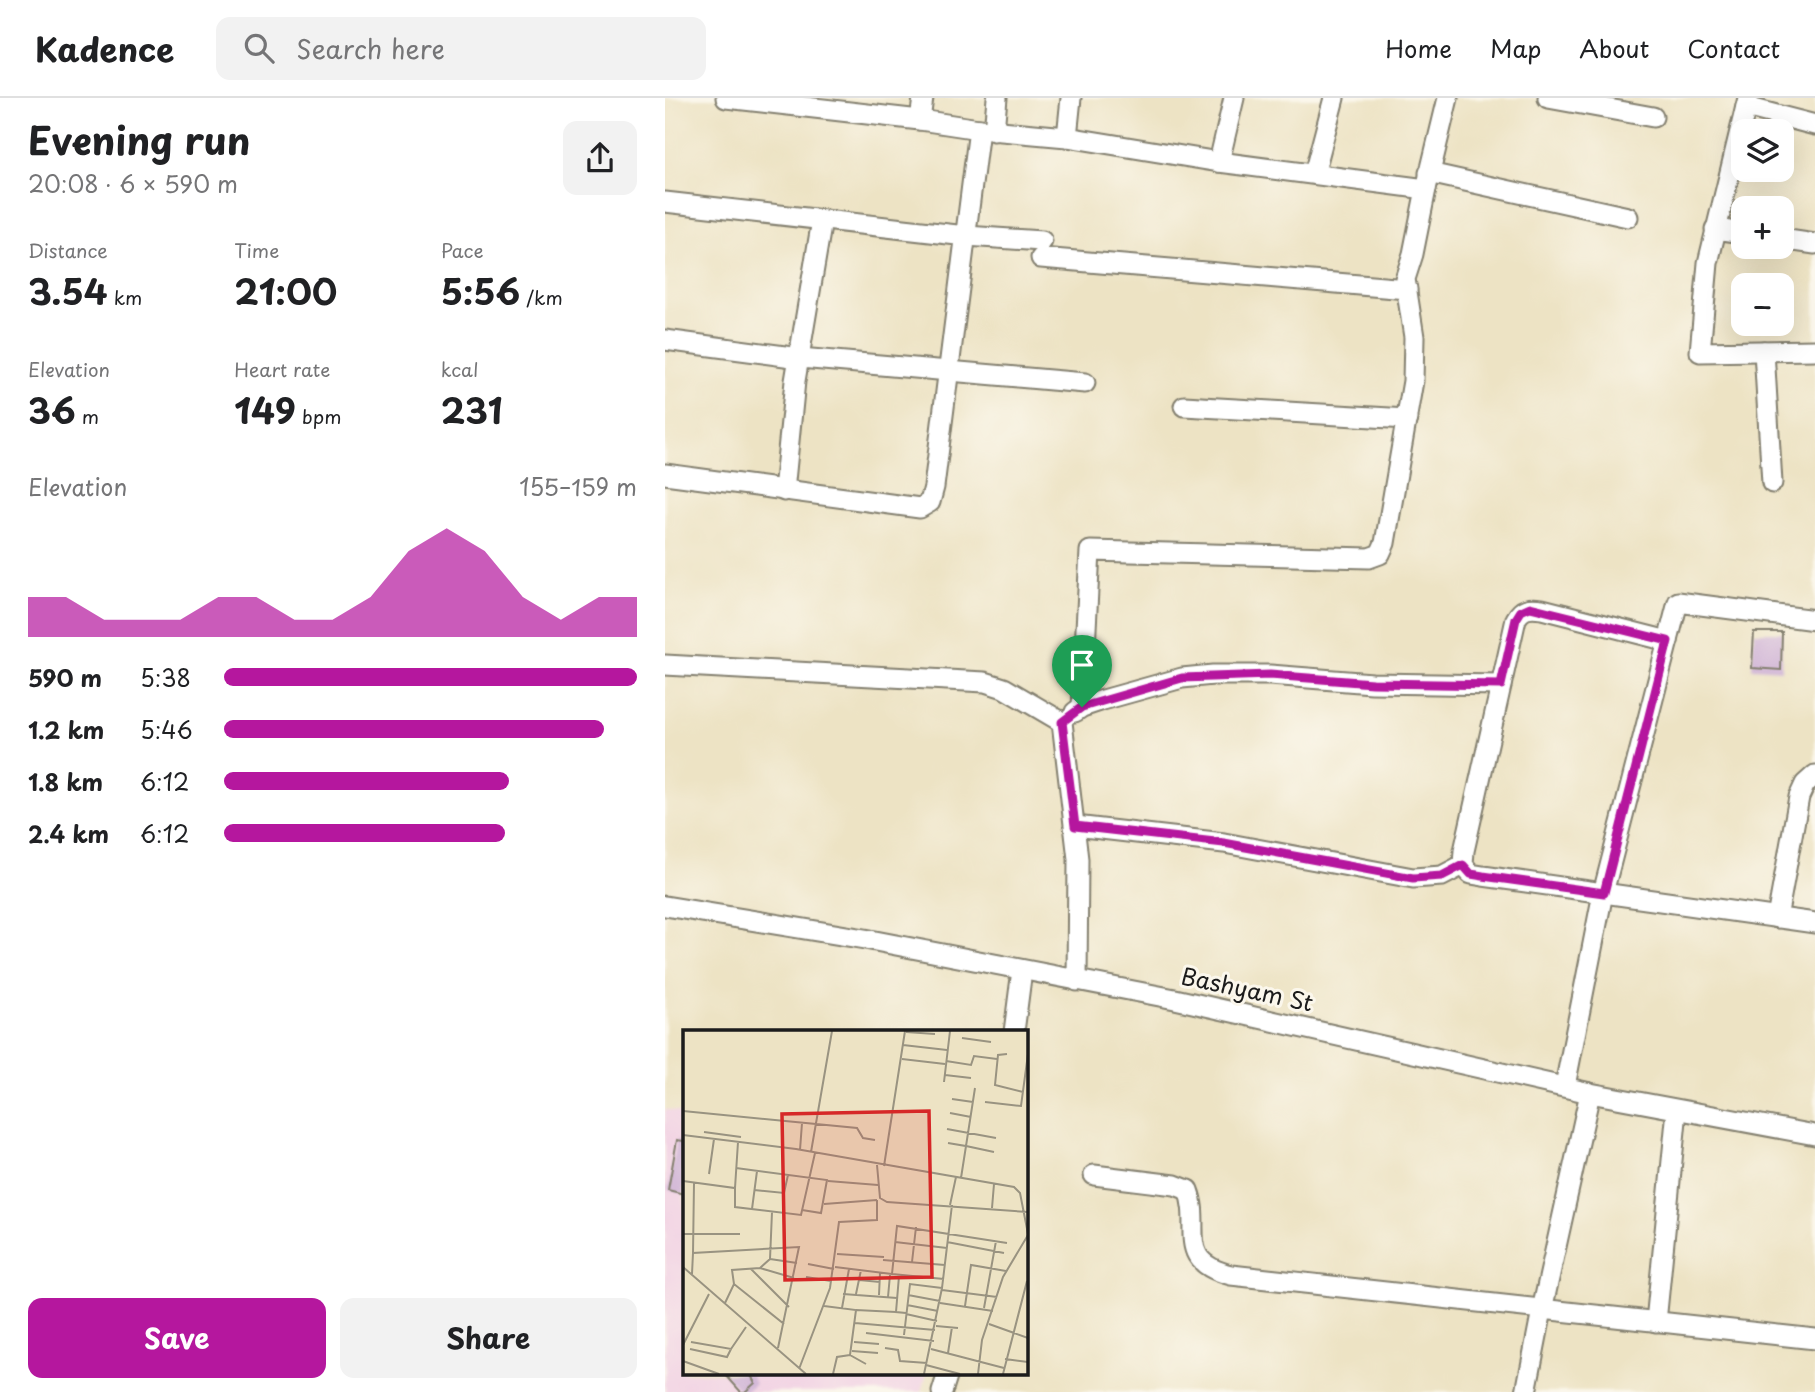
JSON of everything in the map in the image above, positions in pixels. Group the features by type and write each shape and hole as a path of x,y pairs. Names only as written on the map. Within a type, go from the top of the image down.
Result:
{"street":[{"path":"726,98 986,130 1067,137 1219,162 1314,174 1427,181 1628,217"},
{"path":"919,120 923,98"},
{"path":"665,474 920,508 930,502 966,236 986,130 997,98"},
{"path":"1067,137 1071,98"},
{"path":"1219,162 1234,98"},
{"path":"1314,174 1334,98"},
{"path":"1082,707 1090,551 1369,558 1380,554 1385,543 1408,418 1412,381 1414,337 1405,279 1448,98"},
{"path":"1548,98 1653,117"},
{"path":"1815,125 1747,102 1707,263 1700,352 1815,351"},
{"path":"665,202 966,236 1041,249 1407,289"},
{"path":"784,491 800,358 822,220"},
{"path":"1716,229 1731,231"},
{"path":"1794,241 1815,244"},
{"path":"665,340 800,358 1085,383"},
{"path":"1764,351 1772,483"},
{"path":"1184,406 1408,418"},
{"path":"1565,1086 1604,893 1678,602 1815,620"},
{"path":"1668,641 1530,607 1521,611 1516,619 1463,865 1471,874 1483,876 1815,923"},
{"path":"665,665 985,682 1004,688 1062,722"},
{"path":"1062,722 1082,707 1182,678 1213,675 1270,675 1372,683 1501,685"},
{"path":"1062,722 1078,859 1077,981"},
{"path":"1777,918 1799,797 1805,783 1815,775"},
{"path":"1075,826 1224,843 1413,878 1442,876 1463,865"},
{"name":"Bashyam St","path":"665,906 865,939 1175,999 1590,1093 1815,1135"},
{"path":"1014,1030 1022,970"},
{"path":"1526,1392 1590,1093"},
{"path":"1656,1322 1677,1110"},
{"path":"1094,1175 1175,1185 1188,1190 1192,1201 1192,1244 1214,1270 1231,1275 1815,1339"},
{"path":"942,1392 947,1374"}],"shaded area":[{"path":"665,1109 683,1113 683,1374 927,1374 922,1392 665,1392"}],"building":[{"path":"1754,632 1782,632 1781,670 1752,668"},
{"path":"677,1140 683,1141 683,1194 668,1190"},
{"path":"725,1374 750,1374 755,1383 745,1392 741,1392"}],"route":[{"path":"1530,607 1668,641 1604,893 1471,874 1463,865 1442,876 1413,878 1224,843 1075,826 1062,722 1082,707 1182,678 1213,675 1270,675 1372,683 1501,685 1516,619 1521,611 1530,607"}]}
